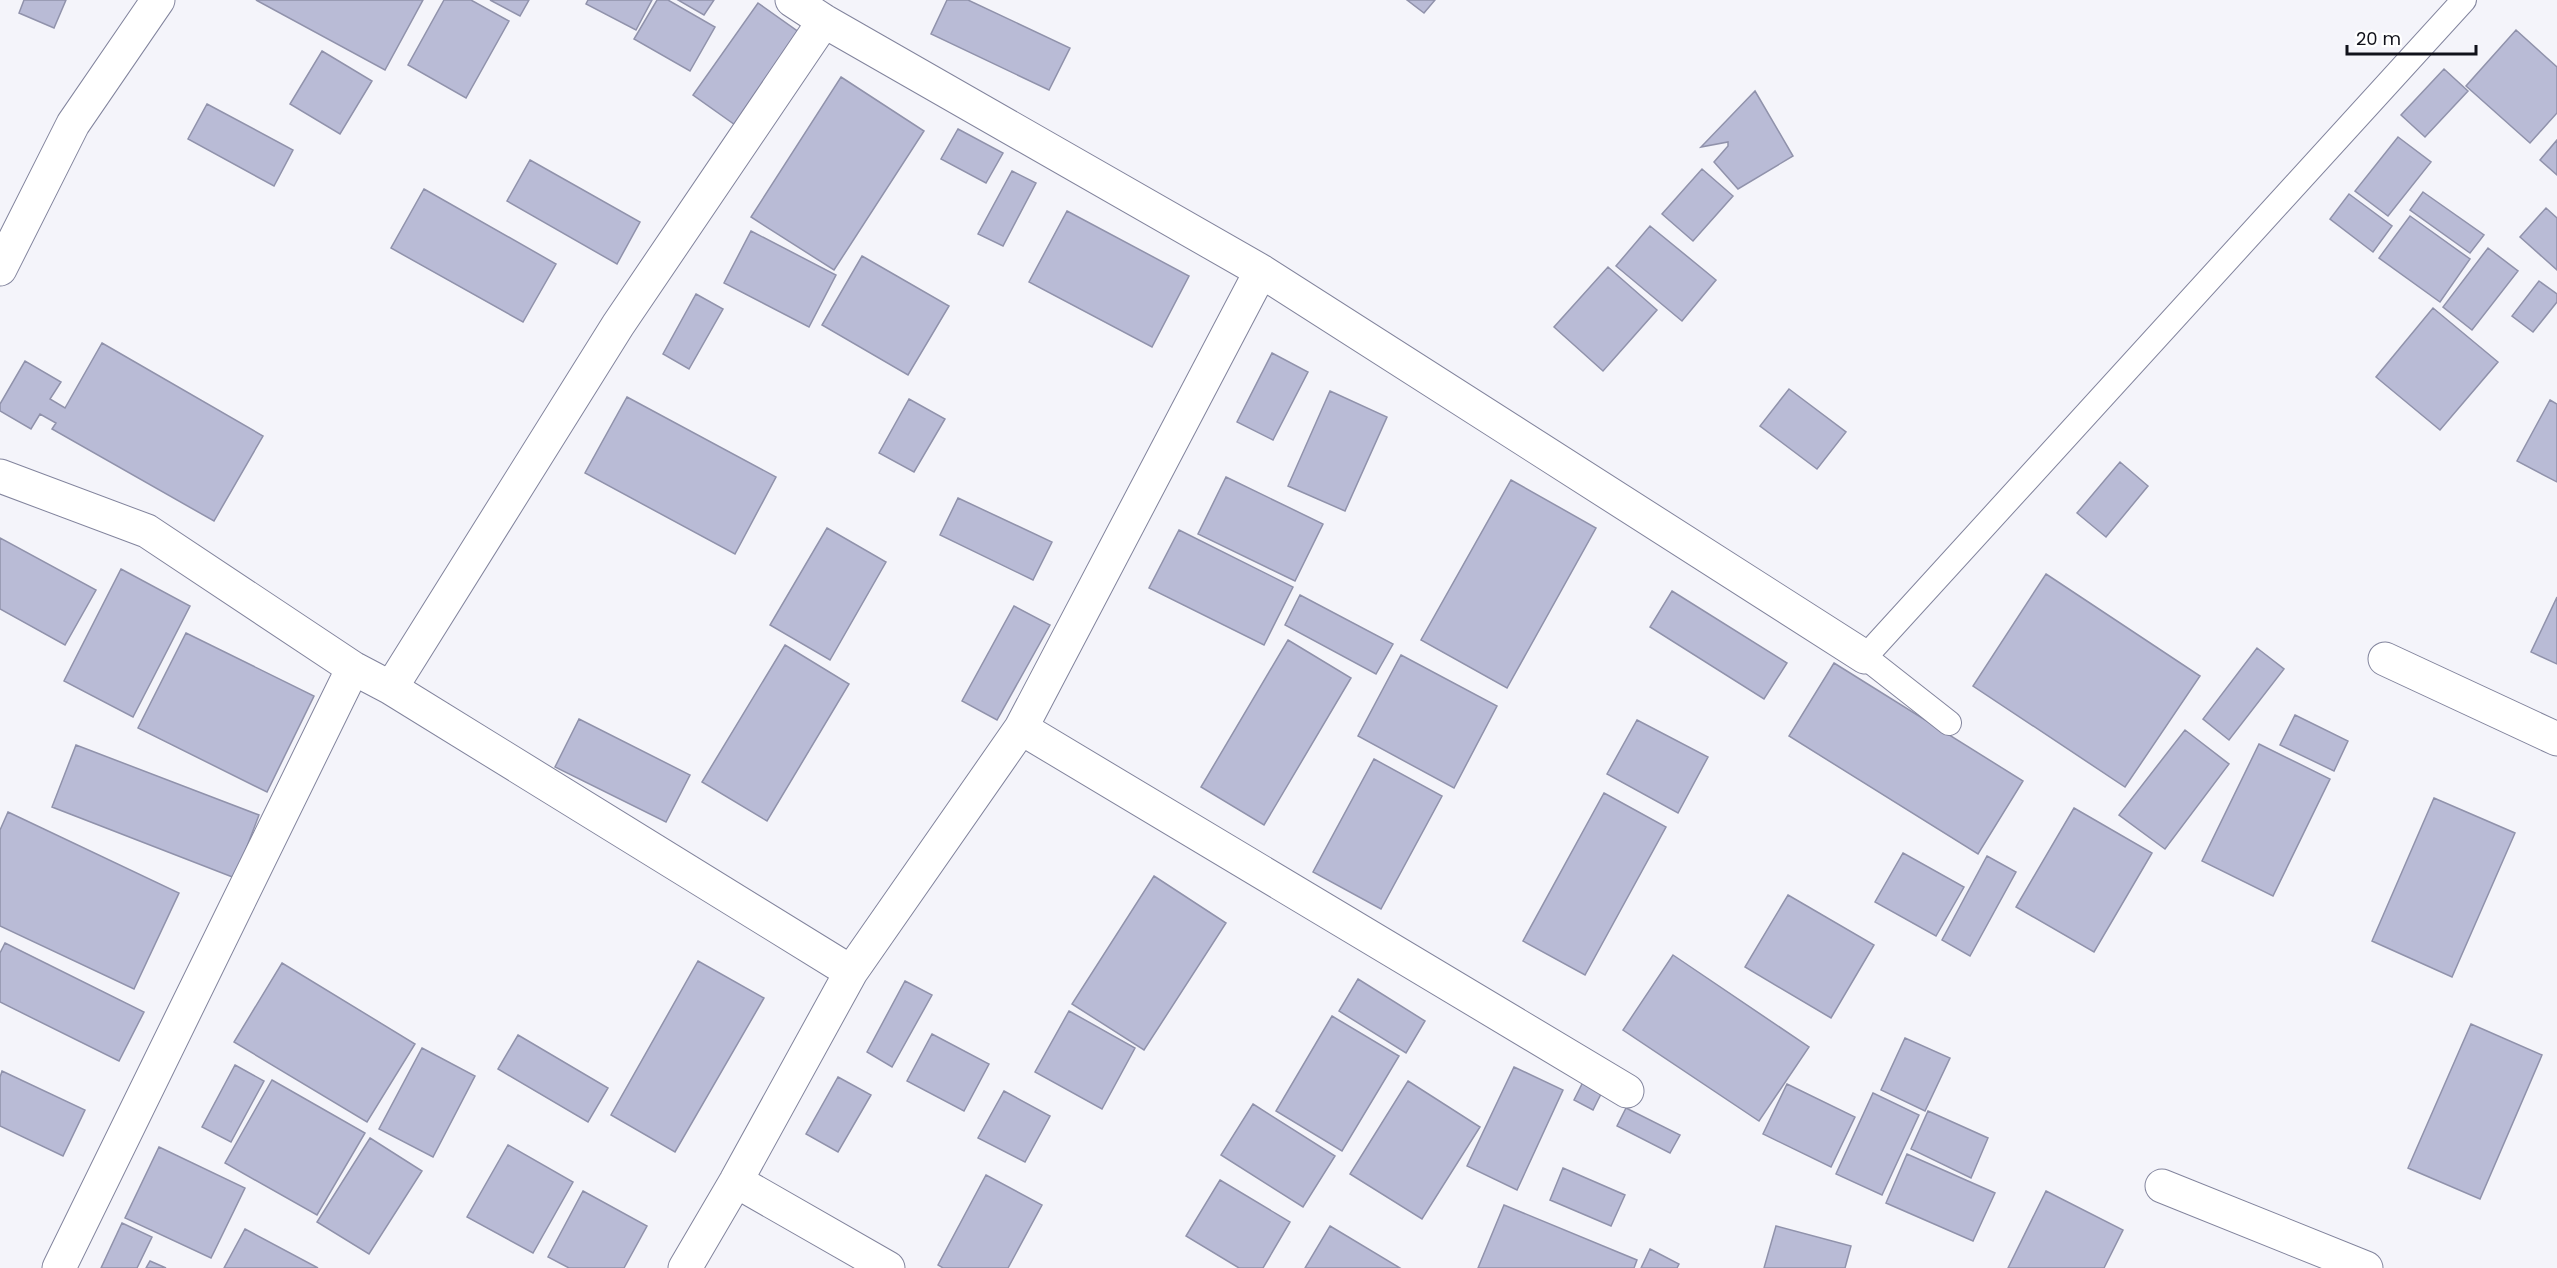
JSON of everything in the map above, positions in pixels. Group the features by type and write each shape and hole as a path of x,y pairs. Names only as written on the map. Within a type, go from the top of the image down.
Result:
{"street":[{"path":"0,269 72,124 158,0"},
{"path":"792,0 824,21 1261,271 1865,657"},
{"path":"391,688 618,325 824,21"},
{"path":"685,1268 736,1181 851,972 1021,728 1261,271"},
{"path":"0,476 147,531 353,668 391,688 851,972"},
{"path":"2385,659 2557,739"},
{"path":"59,1268 353,668"},
{"path":"1021,728 1627,1091"},
{"path":"736,1181 888,1268"},
{"path":"2162,1186 2366,1268"}],"lane":[{"path":"1949,723 1865,657 2464,0"}],"building":[{"path":"24,0 66,0 54,28 19,13"},
{"path":"256,0 423,0 385,70"},
{"path":"444,0 471,0 509,21 466,98 408,65"},
{"path":"490,0 529,0 520,16"},
{"path":"588,0 652,0 636,30 586,4"},
{"path":"657,0 668,0 715,27 690,71 634,39"},
{"path":"678,0 714,0 704,15"},
{"path":"947,0 968,0 1070,48 1049,90 931,34"},
{"path":"1407,0 1435,0 1424,13"},
{"path":"758,3 803,35 738,127 693,95"},
{"path":"2516,30 2557,67 2557,113 2530,143 2466,86"},
{"path":"322,51 372,81 340,134 290,104"},
{"path":"2444,69 2468,91 2425,137 2401,115"},
{"path":"841,77 924,131 834,270 751,217"},
{"path":"1755,91 1793,156 1738,189 1714,162 1728,146 1728,142 1701,147"},
{"path":"207,104 293,150 274,186 188,139"},
{"path":"958,129 1003,153 986,183 941,159"},
{"path":"2398,137 2431,162 2388,216 2355,191"},
{"path":"2557,140 2557,175 2540,160"},
{"path":"530,160 640,222 617,264 507,201"},
{"path":"1702,169 1733,196 1693,241 1662,214"},
{"path":"1012,171 1036,183 1003,246 978,234"},
{"path":"424,189 556,264 523,322 391,248"},
{"path":"2423,192 2484,235 2470,253 2410,210"},
{"path":"2349,194 2392,226 2373,252 2330,219"},
{"path":"2546,208 2557,218 2557,270 2520,237"},
{"path":"1067,211 1189,276 1152,347 1029,282"},
{"path":"2410,216 2470,259 2440,302 2379,258"},
{"path":"1650,226 1716,280 1682,321 1616,266"},
{"path":"751,231 836,275 809,327 724,283"},
{"path":"2488,248 2518,271 2472,330 2443,307"},
{"path":"862,256 949,306 908,375 822,325"},
{"path":"1608,267 1657,310 1603,371 1554,327"},
{"path":"2539,281 2557,294 2557,302 2533,332 2512,316"},
{"path":"696,294 723,309 689,369 663,354"},
{"path":"2433,308 2498,362 2440,430 2376,377"},
{"path":"102,343 263,436 214,521 52,429 56,423 40,414 31,429 0,411 0,404 25,361 61,382 50,399 65,408"},
{"path":"1272,353 1308,372 1273,440 1237,422"},
{"path":"1789,389 1846,432 1817,469 1760,426"},
{"path":"1330,391 1387,417 1345,511 1288,486"},
{"path":"627,397 776,477 735,554 585,473"},
{"path":"909,399 945,419 914,472 879,453"},
{"path":"2550,400 2557,404 2557,482 2517,461"},
{"path":"2120,462 2148,486 2106,537 2077,513"},
{"path":"1226,477 1323,524 1295,581 1198,534"},
{"path":"1511,480 1596,528 1507,688 1421,640"},
{"path":"958,498 1052,542 1033,580 940,535"},
{"path":"827,528 886,562 830,660 770,625"},
{"path":"1179,530 1293,587 1264,645 1149,588"},
{"path":"0,538 96,590 65,645 0,609"},
{"path":"121,569 190,606 133,717 64,681"},
{"path":"2046,574 2200,676 2125,787 1973,686"},
{"path":"1672,591 1787,663 1764,699 1650,627"},
{"path":"1300,595 1393,644 1376,674 1285,625"},
{"path":"2557,597 2557,664 2531,652"},
{"path":"1014,606 1050,625 997,720 962,701"},
{"path":"186,633 314,696 267,792 138,728"},
{"path":"1288,640 1351,678 1264,825 1201,787"},
{"path":"785,645 849,684 767,821 702,782"},
{"path":"2257,648 2284,669 2229,740 2203,719"},
{"path":"1401,655 1497,706 1454,788 1358,736"},
{"path":"1834,663 2023,781 1978,854 1789,736"},
{"path":"2295,715 2348,741 2334,771 2280,745"},
{"path":"579,719 690,775 666,822 555,767"},
{"path":"1637,720 1708,757 1678,813 1607,774"},
{"path":"2185,730 2229,764 2165,849 2119,815"},
{"path":"2259,744 2330,779 2273,896 2202,861"},
{"path":"76,745 259,815 235,878 52,807"},
{"path":"1374,759 1442,796 1381,909 1313,872"},
{"path":"1604,793 1666,827 1585,975 1523,941"},
{"path":"2434,798 2515,833 2452,977 2372,941"},
{"path":"2074,808 2152,853 2094,952 2016,907"},
{"path":"8,812 179,893 134,989 0,926 0,830"},
{"path":"1903,853 1964,887 1936,936 1875,902"},
{"path":"1987,856 2016,872 1970,956 1942,940"},
{"path":"1154,876 1226,923 1144,1050 1072,1004"},
{"path":"1788,895 1874,945 1831,1018 1745,967"},
{"path":"5,943 144,1012 119,1061 0,1002 0,953"},
{"path":"1673,955 1809,1047 1759,1121 1623,1030"},
{"path":"698,961 764,998 675,1152 611,1115"},
{"path":"282,963 415,1044 367,1122 234,1042"},
{"path":"1358,979 1425,1021 1406,1053 1339,1011"},
{"path":"905,981 932,995 892,1067 867,1052"},
{"path":"1069,1011 1135,1048 1102,1109 1035,1072"},
{"path":"1332,1016 1399,1056 1342,1151 1276,1111"},
{"path":"2471,1024 2542,1055 2480,1199 2408,1168"},
{"path":"932,1034 989,1064 964,1111 907,1081"},
{"path":"518,1035 608,1088 588,1122 498,1069"},
{"path":"1905,1038 1950,1058 1925,1111 1881,1090"},
{"path":"422,1048 475,1076 433,1157 379,1129"},
{"path":"235,1065 264,1081 231,1142 202,1127"},
{"path":"1514,1067 1563,1090 1517,1190 1467,1166"},
{"path":"2,1071 85,1110 63,1156 0,1126"},
{"path":"838,1077 871,1095 838,1152 806,1134"},
{"path":"272,1080 365,1133 317,1215 225,1163"},
{"path":"1408,1081 1480,1127 1422,1219 1350,1174"},
{"path":"1583,1082 1602,1092 1593,1110 1574,1100"},
{"path":"1787,1084 1855,1117 1831,1167 1763,1134"},
{"path":"1004,1091 1050,1116 1025,1162 978,1138"},
{"path":"1873,1093 1919,1115 1882,1195 1836,1174"},
{"path":"1253,1104 1335,1156 1303,1207 1221,1155"},
{"path":"1626,1108 1680,1135 1670,1153 1617,1126"},
{"path":"1928,1111 1988,1138 1971,1178 1911,1149"},
{"path":"370,1138 422,1171 369,1254 317,1222"},
{"path":"508,1145 573,1182 533,1253 467,1217"},
{"path":"159,1147 245,1188 211,1258 125,1218"},
{"path":"1907,1154 1995,1193 1973,1241 1886,1203"},
{"path":"1563,1168 1625,1195 1611,1226 1550,1200"},
{"path":"986,1175 1042,1205 1008,1268 943,1268 938,1265"},
{"path":"1220,1180 1290,1222 1263,1268 1239,1268 1186,1236"},
{"path":"583,1191 647,1226 624,1268 569,1268 548,1257"},
{"path":"2046,1191 2123,1230 2104,1268 2008,1268"},
{"path":"1504,1205 1637,1260 1634,1268 1478,1268"},
{"path":"122,1223 152,1237 137,1268 101,1268"},
{"path":"1330,1226 1400,1268 1305,1268"},
{"path":"1776,1226 1851,1246 1845,1268 1764,1268"},
{"path":"245,1229 318,1268 224,1268"},
{"path":"1650,1249 1679,1264 1677,1268 1641,1268"},
{"path":"150,1261 166,1268 146,1268"}]}
